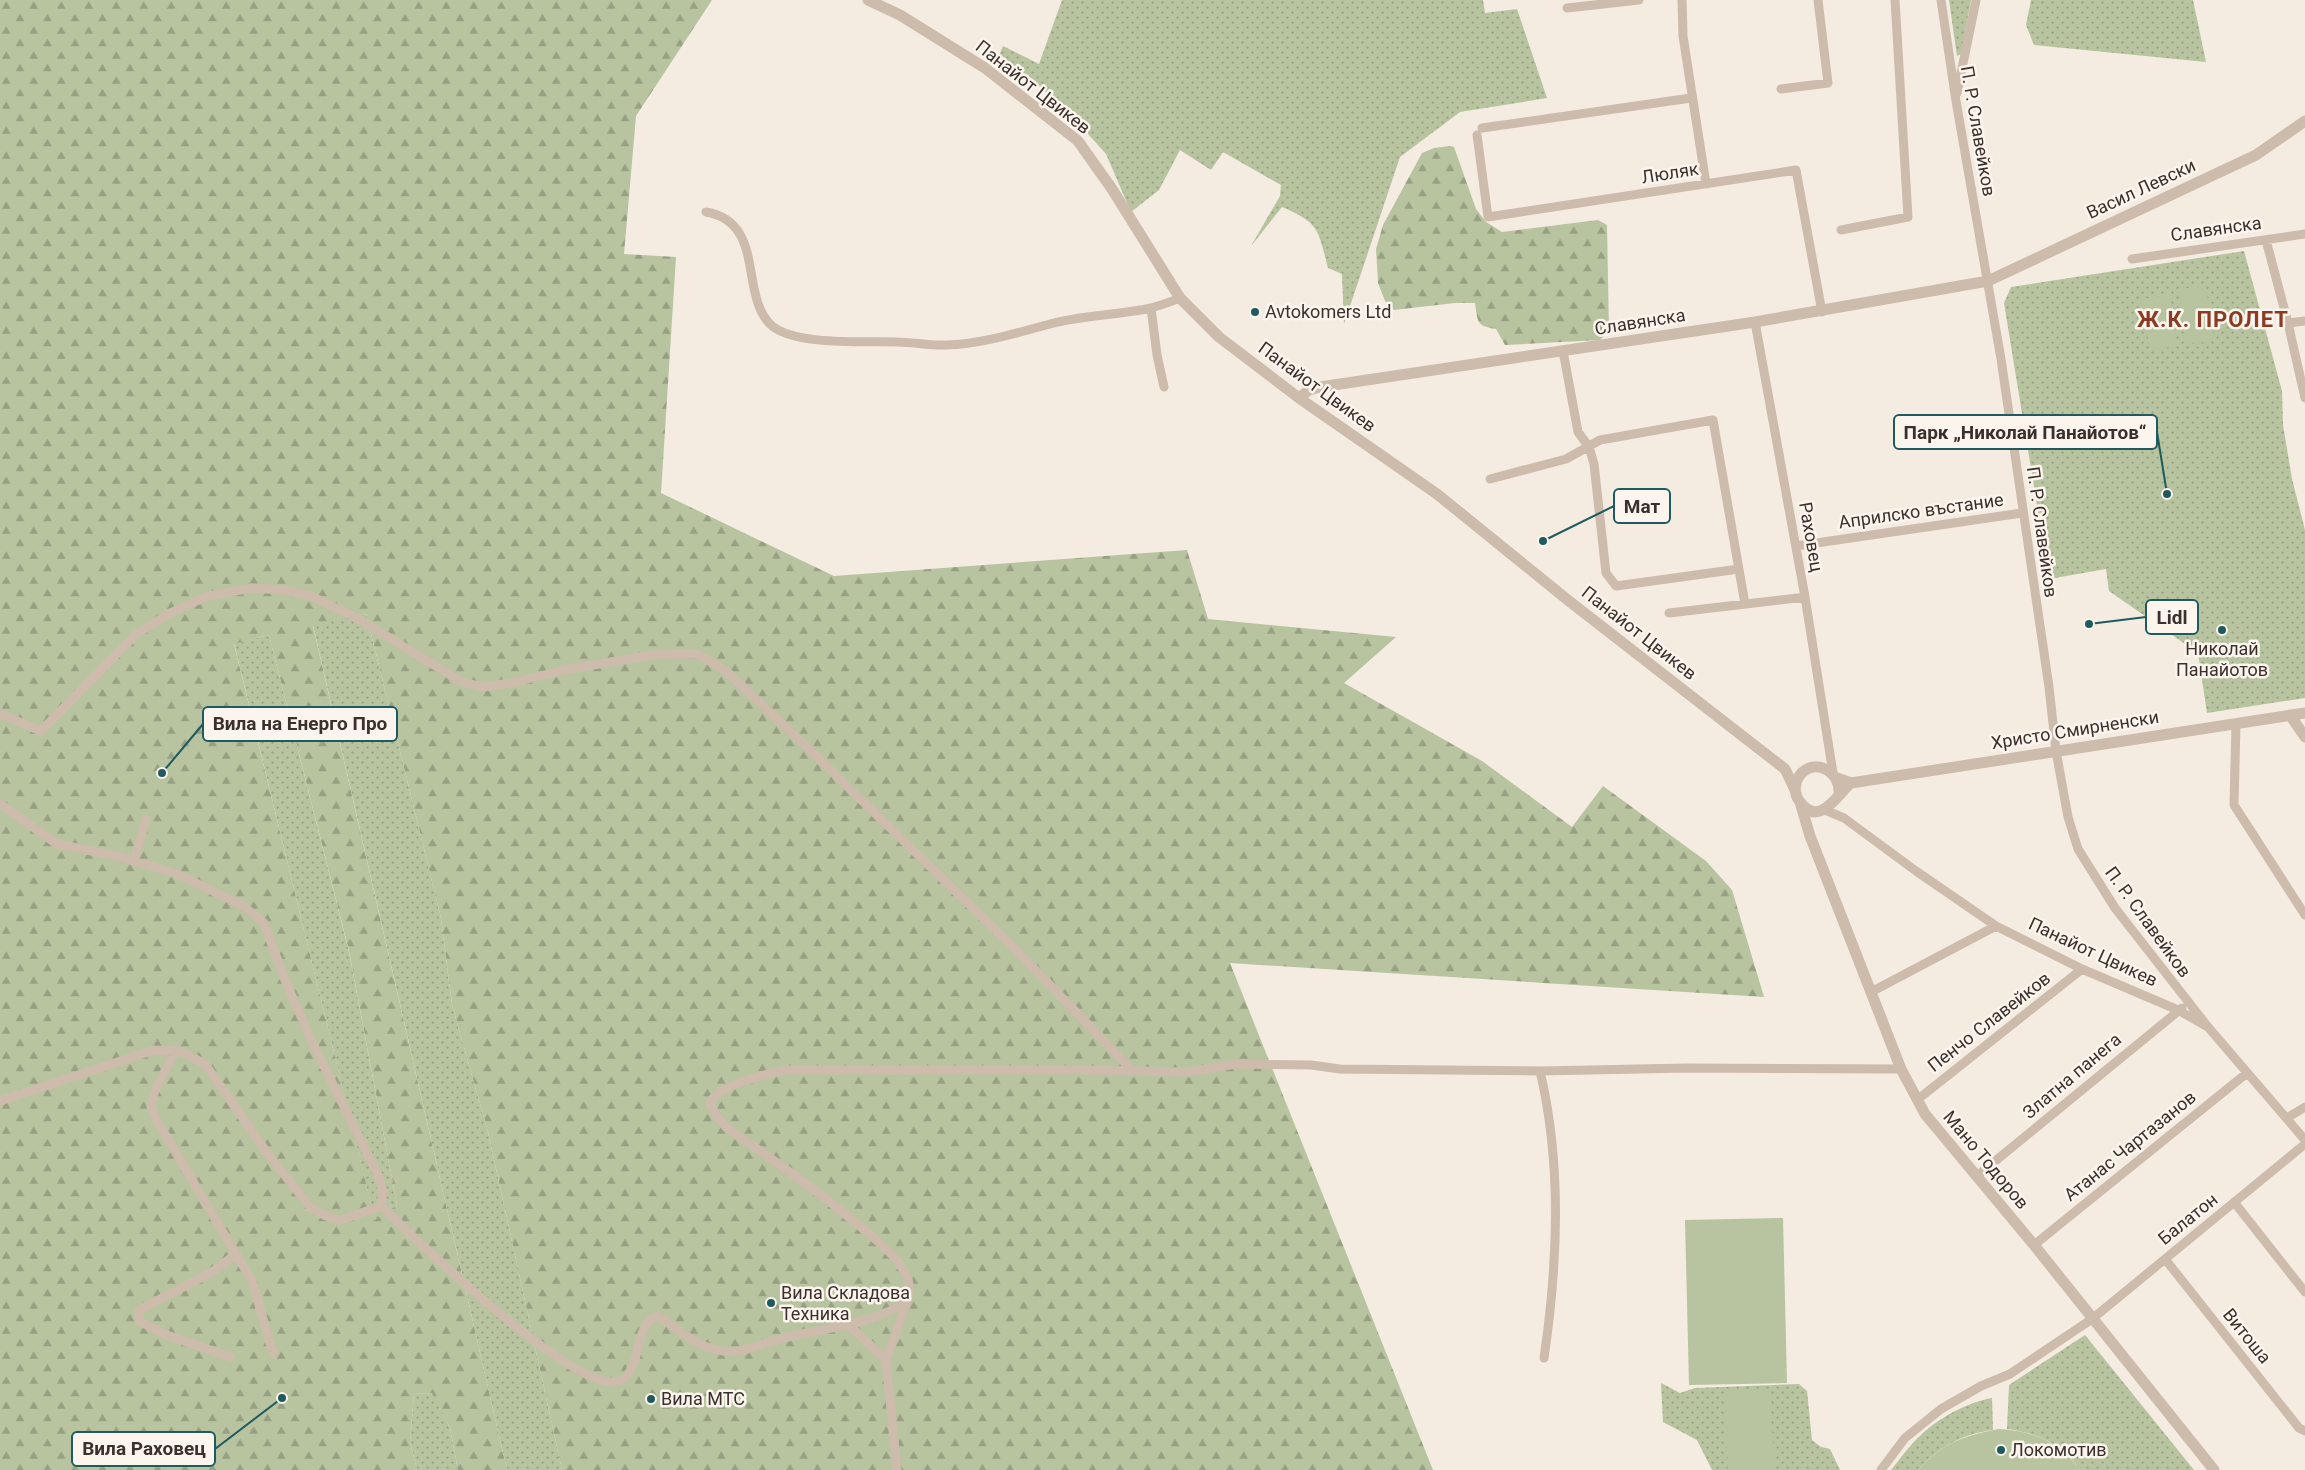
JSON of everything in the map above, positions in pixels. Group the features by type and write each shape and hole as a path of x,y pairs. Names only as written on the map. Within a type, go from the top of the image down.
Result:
{"street":[{"name":"Панайот Цвикев","path":"868,0 900,15 985,68 1078,141 1112,189 1180,298 1219,337 1299,398 1437,494 1569,601 1785,769 1795,790"},
{"path":"1567,8 1639,0"},
{"path":"1682,0 1683,36 1706,184"},
{"path":"1781,89 1828,83 1818,0"},
{"path":"1841,230 1908,217 1895,0"},
{"name":"П. Р. Славейков","path":"1941,0 1956,101 1988,281 2048,678 2056,751 2068,817 2078,849 2115,908 2208,1027"},
{"path":"1956,101 1976,0"},
{"name":"Люляк","path":"1692,98 1479,132 1488,217 1796,170 1822,312"},
{"name":"Васил Левски","path":"1988,281 2256,155 2305,121"},
{"path":"706,212 722,216 730,221 740,234 751,267 757,304 762,315 779,331 814,340 946,345 1016,333 1085,317 1151,308 1180,298"},
{"name":"Славянска","path":"2132,259 2305,234"},
{"path":"2266,240 2305,398"},
{"name":"Славянска","path":"1299,398 1309,390 1320,387 1822,312 1988,281"},
{"path":"1151,308 1157,355 1164,387"},
{"path":"2288,323 2305,320"},
{"name":"Раховец","path":"1755,322 1805,597 1830,759 1835,776"},
{"path":"1563,351 1578,432 1589,447 1594,464 1606,573 1616,586 1739,569"},
{"path":"1490,479 1566,459 1600,440 1713,420 1745,604"},
{"name":"Априлско въстание","path":"1796,546 2022,513"},
{"path":"0,714 41,731 135,635 170,612 208,596 252,588 284,590 311,596 357,618 460,681 482,687 512,683 569,669 652,655 697,654 725,670 824,763 1014,948 1133,1071"},
{"path":"1669,613 1805,597"},
{"name":"Христо Смирненски","path":"1835,776 1851,783 2305,713"},
{"path":"2290,715 2305,737"},
{"path":"2236,723 2234,805 2305,915"},
{"path":"1785,769 1821,767 1830,759"},
{"path":"1821,767 1835,776 1844,818"},
{"path":"1808,769 1798,778 1795,790 1800,802 1819,810"},
{"path":"1807,828 1819,810 1834,804 1838,796 1851,783"},
{"name":"Мано Тодоров","path":"1800,802 1807,828 1901,1069 1925,1114 2034,1245 2214,1470"},
{"path":"0,804 57,844 178,874 242,906 264,923 285,980 313,1044 378,1175 383,1192 381,1206"},
{"name":"Панайот Цвикев","path":"1819,810 1844,818 1916,871 1996,926 2082,969 2178,1010 2208,1027 2305,1140"},
{"path":"134,862 146,819"},
{"path":"1872,992 1996,926"},
{"name":"Пенчо Славейков","path":"1917,1100 2082,969"},
{"name":"Златна панега","path":"1977,1176 2178,1010 2190,1006"},
{"path":"0,1101 154,1050 175,1051 205,1064 270,1157 311,1208 326,1216 341,1220 381,1206"},
{"path":"175,1051 154,1093 151,1106 252,1281 273,1352"},
{"path":"897,1470 886,1360 907,1302 910,1289 907,1278 895,1258 878,1241 803,1181 726,1127 710,1104 716,1093 750,1079 785,1070 1188,1072 1235,1064 1311,1065 1340,1069 1540,1071 1706,1068 1901,1069"},
{"path":"1540,1071 1548,1107 1556,1220 1551,1308 1544,1358"},
{"name":"Атанас Чартазанов","path":"2034,1245 2247,1074"},
{"path":"2287,1118 2305,1106"},
{"name":"Балатон","path":"1881,1470 1905,1438 1941,1409 1981,1386 2010,1374 2092,1319 2305,1144"},
{"path":"2234,1202 2305,1292"},
{"path":"381,1206 510,1324 598,1380 617,1382 626,1377 632,1369 646,1327 652,1317 658,1316 703,1345 723,1352 751,1349 780,1339 848,1324 891,1312 907,1302"},
{"path":"230,1357 164,1334 139,1321 139,1310 212,1272 236,1254"},
{"name":"Витоша","path":"2165,1259 2299,1428 2305,1431"},
{"path":"848,1324 886,1360"}],"green space":[{"path":"0,0 712,0 636,116 624,254 676,257 661,493 834,576 1187,550 1208,619 1396,637 1344,683 1482,761 1572,827 1603,786 1706,861 1732,890 1764,997 1230,963 1433,1470 562,1470 488,1132 452,1005 441,918 366,613 313,626 507,1470 458,1470 450,1428 432,1393 414,1394 410,1442 417,1470 0,1470","holes":["269,635 349,951 397,1205 375,1220 234,644"]},
{"path":"1062,0 1483,0 1485,13 1517,9 1547,98 1460,112 1400,157 1344,324 1342,274 1328,268 1316,229 1304,218 1282,207 1251,246 1280,196 1281,185 1223,152 1211,170 1180,150 1159,190 1131,212 1106,154 1071,115 1038,85 1019,75 998,58 1003,46 1039,64"},
{"path":"1949,0 1971,0 1961,54 1957,56"},
{"path":"2031,0 2193,0 2206,62 2034,45 2026,25"},
{"path":"1454,147 1476,209 1486,222 1502,232 1598,220 1607,225 1609,331 1600,340 1505,345 1496,329 1479,322 1475,303 1455,303 1394,310 1385,301 1378,283 1376,249 1383,225 1422,153 1434,148"},
{"path":"2244,251 2282,391 2283,425 2292,479 2305,530 2305,698 2207,713 2198,653 2109,591 2106,569 2049,579 2004,303 2011,287"},
{"path":"2206,286 2214,341 2187,344 2180,289"},
{"path":"2169,295 2177,346 2150,350 2141,299"},
{"path":"366,613 441,918 452,1005 488,1132 562,1470 507,1470 313,625"},
{"path":"269,635 349,952 397,1205 375,1221 234,643"},
{"path":"1783,1218 1787,1383 1689,1385 1685,1220"},
{"path":"2085,1335 2194,1470 2080,1470 2065,1453 2048,1441 2029,1433 2007,1429 2009,1385"},
{"path":"1661,1383 1680,1393 1695,1388 1799,1384 1807,1391 1812,1440 1821,1447 1830,1449 1840,1470 1712,1470 1697,1440 1663,1422"},
{"path":"1763,1389 1770,1398 1775,1470 1728,1470 1725,1400 1730,1391"},
{"path":"433,1393 450,1428 458,1470 417,1470 410,1442 414,1394"},
{"path":"1992,1398 1993,1430 1961,1438 1943,1448 1918,1470 1891,1470 1908,1448 1935,1424 1962,1408"},
{"name":"Локомотив","path":"1999,1429 2035,1435 2055,1445 2080,1470 1918,1470 1927,1460 1955,1442 1975,1434"}],"place":[{"name":"Avtokomers Ltd","path":"1255,312"},
{"name":"Парк „Николай Панайотов“","path":"2167,494"},
{"name":"Мат","path":"1543,541"},
{"name":"Lidl","path":"2089,624"},
{"name":"Николай Панайотов","path":"2222,630"},
{"name":"Вила на Енерго Про","path":"162,773"},
{"name":"Вила Складова Техника","path":"771,1303"},
{"name":"Вила Раховец","path":"282,1398"},
{"name":"Вила МТС","path":"651,1399"},
{"name":"Локомотив","path":"2001,1450"}],"district":[{"name":"Ж.К. ПРОЛЕТ","path":"2213,319"}]}
